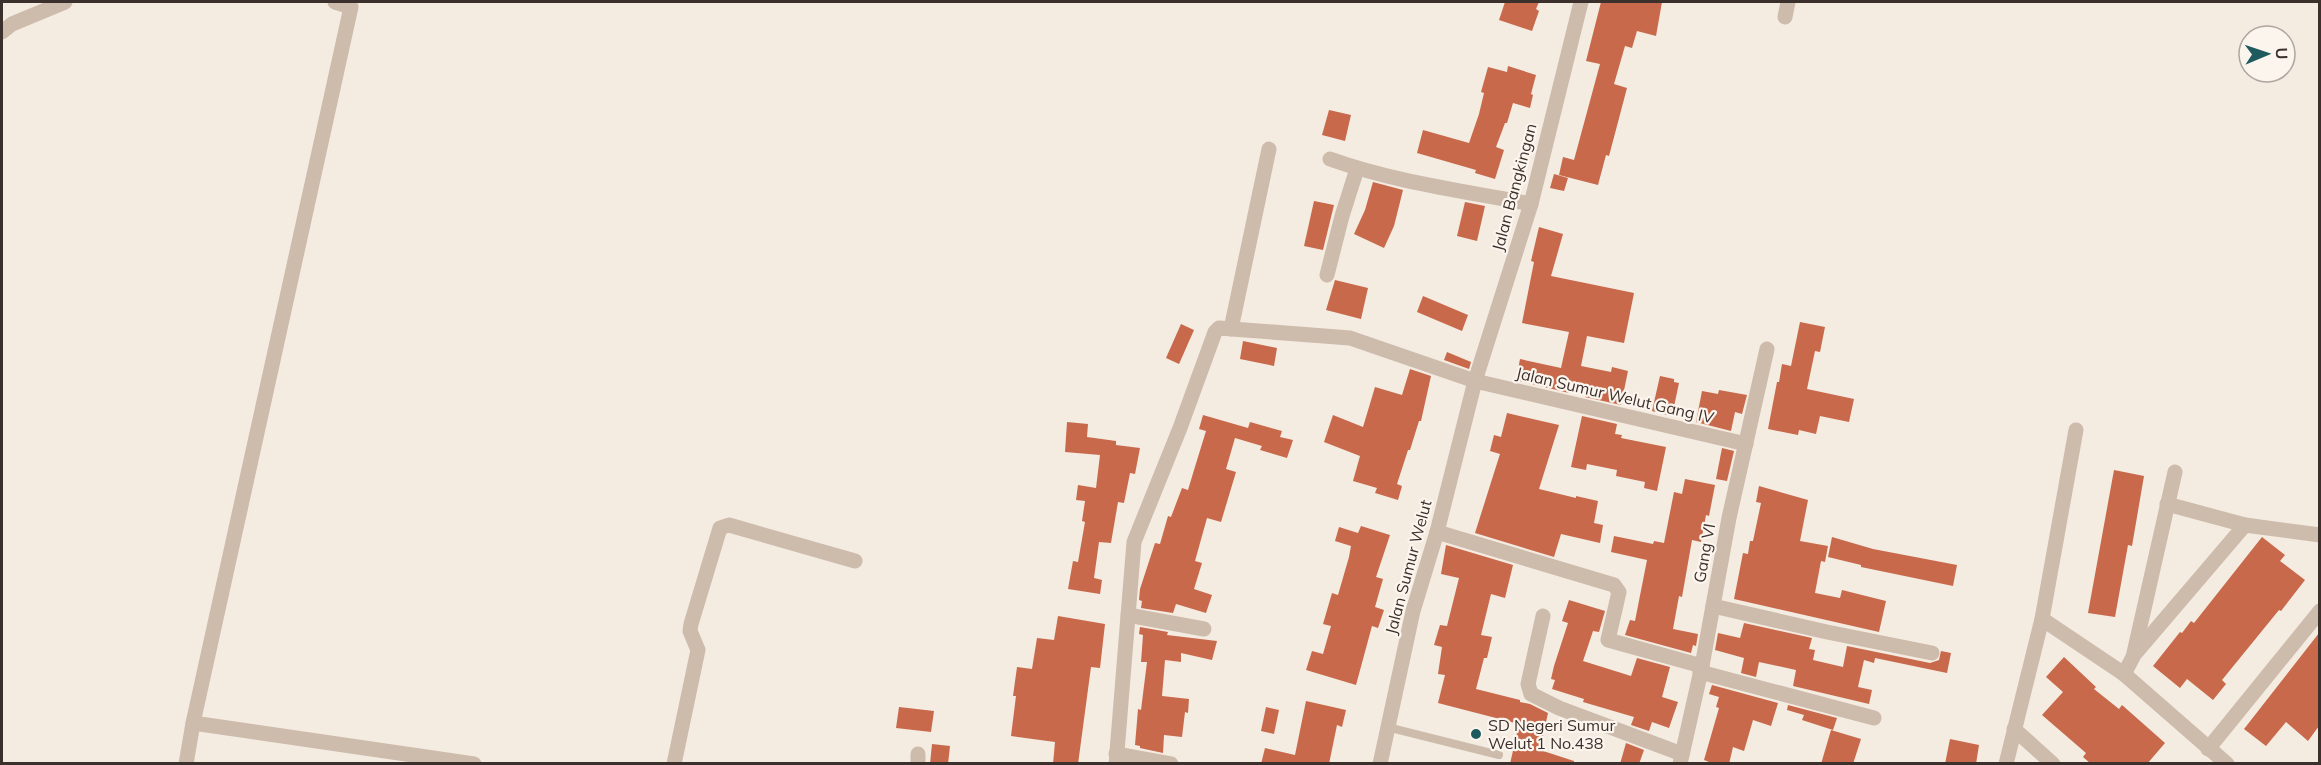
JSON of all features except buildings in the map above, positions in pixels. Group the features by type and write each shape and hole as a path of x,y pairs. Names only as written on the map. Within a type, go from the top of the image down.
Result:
{"street":[{"path":"2,32 12,24 65,2"},
{"path":"186,764 193,723 351,7 335,2"},
{"name":"Jalan Bangkingan","path":"1475,381 1531,204 1581,2"},
{"path":"1171,764 1116,759 1134,542 1180,428 1215,332 1219,328 1231,328 1269,149"},
{"path":"1330,159 1357,169 1531,204"},
{"path":"1327,275 1357,169"},
{"name":"Jalan Sumur Welut Gang IV","path":"1231,328 1350,338 1475,381 1746,444"},
{"name":"Gang VI","path":"1681,761 1729,518 1767,350"},
{"name":"Jalan Sumur Welut","path":"1381,763 1413,611 1437,532 1475,381"},
{"path":"2010,761 2014,729 2042,619 2076,430"},
{"path":"2134,655 2175,472"},
{"path":"2168,504 2245,525 2319,535"},
{"path":"674,764 698,650 690,632 691,624 720,528 729,525 855,561"},
{"path":"2124,674 2134,655 2245,525"},
{"path":"1437,532 1614,585 1619,592 1608,640 1874,718"},
{"path":"1713,606 1827,633 1932,653"},
{"path":"2208,749 2319,611"},
{"path":"1128,615 1204,629"},
{"path":"1543,616 1528,684 1531,694 1681,761"},
{"path":"2042,619 2124,674 2227,764"},
{"path":"193,723 474,764"},
{"path":"2014,729 2053,764"}],"lane":[{"path":"1387,727 1499,755"}],"place":[{"name":"SD Negeri Sumur Welut 1 No.438","path":"1476,734"}]}
